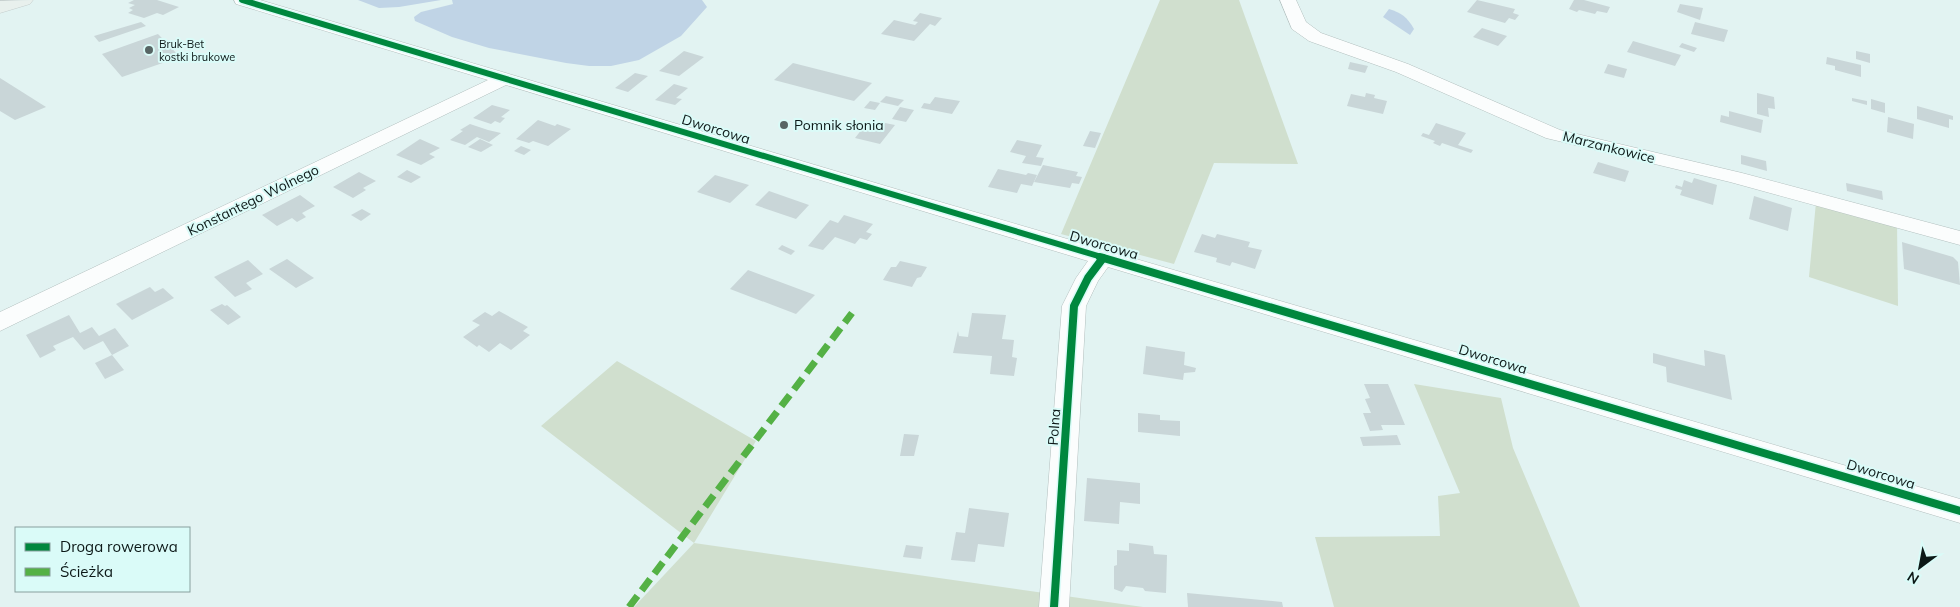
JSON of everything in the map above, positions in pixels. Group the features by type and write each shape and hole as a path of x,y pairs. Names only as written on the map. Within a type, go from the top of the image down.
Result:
{"main road":[{"path":"0,6 23,0"}],"street":[{"name":"Dworcowa","path":"242,0 1103,258 1960,511"},
{"name":"Marzankowice","path":"1288,0 1298,25 1315,37 1402,68 1552,134 1735,177 1960,238"},
{"name":"Konstantego Wolnego","path":"0,322 505,79"},
{"name":"Polna","path":"1054,607 1074,306 1088,278 1103,258"}],"green space":[{"path":"1160,0 1239,0 1298,164 1214,163 1174,264 1061,234"},
{"path":"1816,202 1897,223 1898,306 1809,277"},
{"path":"617,361 756,441 694,543 541,426"},
{"path":"1414,384 1501,398 1513,448 1580,607 1334,607 1315,537 1440,536 1438,496 1460,493"},
{"path":"694,543 1143,607 634,607"}],"water":[{"path":"358,0 441,0 399,7 379,8"},
{"path":"452,0 702,0 707,7 681,36 639,60 611,66 589,66 489,48 452,37 415,21 414,17 421,12 453,4"},
{"path":"1389,9 1401,14 1409,21 1414,29 1410,35 1383,17"}],"building":[{"path":"134,0 157,0 179,7 163,15 157,13 144,18 128,13 133,10 129,8 135,5 128,3"},
{"path":"1477,0 1515,9 1513,13 1519,15 1515,20 1509,18 1505,23 1467,12"},
{"path":"1574,0 1584,0 1610,7 1607,13 1597,11 1595,14 1579,10 1577,12 1569,9"},
{"path":"1680,4 1703,8 1700,20 1677,12"},
{"path":"920,13 942,18 935,26 930,24 914,41 881,34 894,20 915,25 918,22 913,21"},
{"path":"141,22 146,26 99,42 94,36"},
{"path":"1695,22 1728,30 1724,42 1691,34"},
{"path":"1482,28 1507,36 1498,46 1473,37"},
{"path":"158,34 180,57 122,77 102,54"},
{"path":"1633,41 1681,55 1675,66 1627,52"},
{"path":"1682,43 1697,48 1694,52 1679,47"},
{"path":"684,51 704,57 679,76 659,71"},
{"path":"1856,51 1870,54 1870,63 1856,59"},
{"path":"1827,57 1861,65 1861,77 1835,70 1835,66 1826,64"},
{"path":"1350,62 1368,66 1365,73 1348,69"},
{"path":"793,63 872,83 854,101 774,80"},
{"path":"1608,64 1627,69 1624,78 1604,73"},
{"path":"635,73 648,76 628,92 615,88"},
{"path":"0,78 46,107 15,120 0,111"},
{"path":"674,84 688,88 676,98 682,99 675,105 655,100"},
{"path":"1366,93 1375,95 1374,98 1387,101 1383,114 1347,106 1351,94 1365,97"},
{"path":"1757,93 1774,97 1775,109 1768,108 1769,117 1757,114"},
{"path":"886,96 904,100 898,106 880,102"},
{"path":"935,97 960,101 952,114 921,108 924,103 930,104"},
{"path":"1852,98 1867,101 1867,105 1852,101"},
{"path":"1871,99 1885,103 1885,113 1871,109"},
{"path":"870,101 880,103 875,110 864,108"},
{"path":"492,105 510,110 501,117 505,118 500,123 495,121 491,124 473,118"},
{"path":"1917,106 1953,116 1953,120 1949,119 1949,128 1917,119"},
{"path":"900,107 914,110 906,122 892,119"},
{"path":"1729,111 1763,120 1761,133 1720,122 1721,115 1729,117"},
{"path":"1888,117 1914,124 1913,139 1887,132"},
{"path":"538,120 571,129 548,146 533,141 529,143 516,139"},
{"path":"885,123 895,125 880,144 855,138 866,124 882,127"},
{"path":"1436,123 1466,133 1458,145 1473,150 1471,153 1442,143 1440,146 1433,143 1435,141 1421,136 1423,133 1429,135"},
{"path":"470,124 501,133 489,142 477,137 465,145 450,140 463,131 460,130"},
{"path":"1090,131 1101,133 1095,148 1083,146"},
{"path":"420,139 440,148 429,154 435,157 421,165 396,155"},
{"path":"480,139 493,145 481,152 468,147"},
{"path":"1017,140 1042,145 1036,157 1044,158 1041,166 1022,163 1026,156 1010,152"},
{"path":"521,146 531,150 524,155 514,151"},
{"path":"1741,155 1766,161 1767,171 1741,164"},
{"path":"1598,162 1629,171 1625,182 1593,173"},
{"path":"1043,165 1078,172 1076,176 1082,177 1079,184 1072,183 1070,188 1034,182"},
{"path":"998,169 1026,175 1028,173 1037,175 1032,186 1021,184 1017,193 988,187"},
{"path":"407,170 421,177 411,183 397,177"},
{"path":"359,172 376,181 363,188 366,190 353,198 333,187"},
{"path":"715,175 749,185 730,203 697,192"},
{"path":"1694,178 1717,185 1713,205 1680,195 1682,190 1675,188 1676,185 1682,187 1684,180 1692,183"},
{"path":"1846,183 1882,191 1883,200 1847,191"},
{"path":"769,191 809,205 796,219 755,205"},
{"path":"300,195 315,206 302,213 306,217 297,222 292,218 277,226 262,215"},
{"path":"1754,196 1792,208 1788,231 1749,219"},
{"path":"362,209 371,214 361,221 351,215"},
{"path":"844,215 873,224 866,232 872,234 867,240 860,238 855,244 835,237 823,250 808,246 830,220 838,223"},
{"path":"1202,234 1215,238 1217,234 1250,242 1248,247 1262,250 1255,269 1232,262 1230,266 1216,262 1217,258 1194,252"},
{"path":"1902,242 1953,257 1958,262 1960,285 1904,269"},
{"path":"782,245 795,251 791,255 778,249"},
{"path":"287,259 314,278 296,288 269,269"},
{"path":"248,260 263,274 246,283 252,289 235,297 214,277"},
{"path":"900,261 927,267 912,287 883,280 891,267 896,267"},
{"path":"748,270 815,295 796,314 730,289"},
{"path":"150,287 155,292 163,288 174,298 132,320 116,304"},
{"path":"222,304 227,305 241,317 228,325 210,310"},
{"path":"499,311 528,327 523,331 530,335 511,350 500,343 489,352 479,345 477,347 463,337 480,325 472,321 485,312 492,316"},
{"path":"972,313 1006,315 1002,339 1014,340 1012,357 1017,358 1014,376 990,374 992,356 953,353 958,331 959,336 968,337"},
{"path":"69,315 80,333 92,327 99,336 115,328 129,346 112,355 103,341 84,350 73,337 53,346 56,350 40,358 26,335"},
{"path":"1146,346 1185,352 1184,365 1196,368 1195,372 1184,373 1183,380 1143,374"},
{"path":"1704,350 1725,355 1732,400 1667,382 1666,367 1653,363 1653,353 1705,366"},
{"path":"112,355 124,370 105,379 95,363"},
{"path":"1364,384 1388,384 1405,425 1381,425 1383,430 1370,431 1363,413 1371,413 1365,399 1370,398"},
{"path":"1138,413 1160,415 1160,420 1180,421 1180,436 1138,432"},
{"path":"904,434 919,435 914,456 900,456"},
{"path":"1397,435 1401,445 1363,446 1360,437"},
{"path":"1087,478 1140,483 1140,504 1120,502 1119,524 1084,521"},
{"path":"969,508 1009,513 1004,547 978,544 975,562 951,560 956,532 965,533"},
{"path":"1129,543 1153,546 1154,554 1167,555 1166,593 1145,591 1143,588 1126,586 1122,592 1114,589 1114,566 1117,565 1117,550 1129,551"},
{"path":"906,545 923,547 921,559 903,557"},
{"path":"1187,593 1282,602 1283,607 1188,607"}],"marked path":[{"path":"629,607 852,313"}],"cycle path":[{"path":"242,0 898,197 1960,511"},
{"path":"1054,607 1074,306 1088,278 1103,258"}],"place":[{"name":"Bruk-Bet kostki brukowe","path":"149,50"},
{"name":"Pomnik słonia","path":"784,125"}]}
